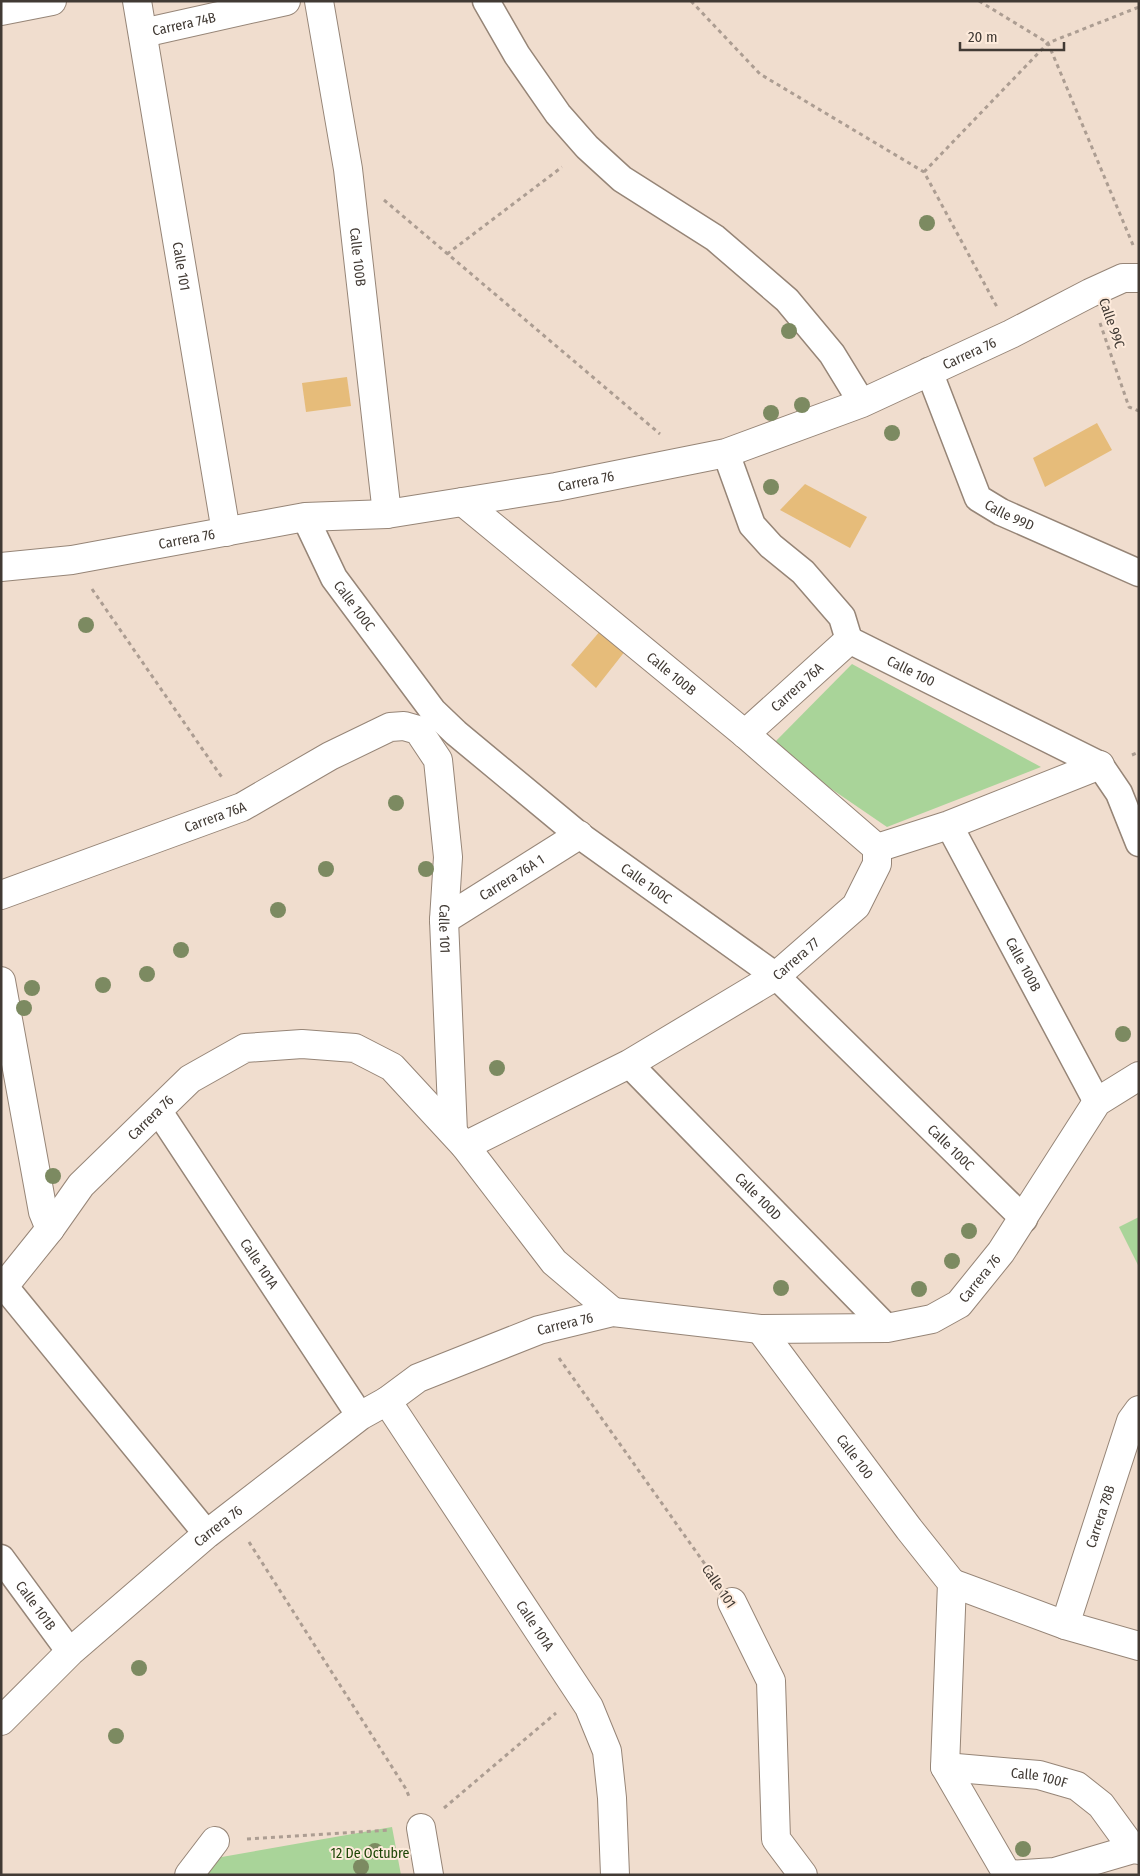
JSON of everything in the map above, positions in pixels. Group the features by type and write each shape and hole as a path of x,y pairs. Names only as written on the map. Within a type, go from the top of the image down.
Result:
{"street":[{"path":"1,11 52,1"},
{"name":"Calle 101","path":"137,1 226,532"},
{"name":"Carrera 74B","path":"143,34 286,1"},
{"name":"Calle 100B","path":"319,1 348,169 388,514"},
{"path":"486,1 517,55 553,107 587,147 622,179 715,238 787,300 832,354 862,403"},
{"name":"Carrera 76","path":"1,566 72,560 305,517 388,514 556,487 726,453 862,403 1011,334 1123,278 1139,278"},
{"name":"Calle 99D","path":"929,372 978,498 1001,512 1139,572"},
{"path":"726,453 752,525 771,546 803,572 842,617 849,640"},
{"name":"Calle 100B","path":"463,502 745,734 877,848"},
{"name":"Calle 100C","path":"305,517 334,578 433,711 456,733 579,835 776,976 1024,1219"},
{"name":"Carrera 76A","path":"745,734 849,640"},
{"name":"Calle 100","path":"849,640 1100,765"},
{"name":"Carrera 76A","path":"1,895 242,807 330,756 390,727 404,726 418,730"},
{"name":"Calle 101","path":"418,730 438,760 448,857 444,920 459,1139"},
{"path":"877,848 949,825 1100,765 1118,793 1139,843"},
{"name":"Calle 100B","path":"949,825 1097,1102"},
{"name":"Carrera 76A 1","path":"444,920 579,835"},
{"name":"Carrera 77","path":"459,1139 629,1064 776,976 856,906 877,864 877,848"},
{"path":"1,980 43,1212 50,1229"},
{"name":"Carrera 76","path":"3,1288 50,1229 81,1185 190,1079 246,1048 302,1044 355,1048 392,1067 459,1139"},
{"name":"Calle 100D","path":"629,1064 887,1328"},
{"name":"Carrera 76","path":"1,1720 70,1652 207,1534 360,1416 387,1401 418,1378 539,1330 613,1312 760,1329 887,1328 932,1319 959,1304 1001,1252 1024,1219 1097,1102 1139,1076"},
{"name":"Calle 101A","path":"158,1110 360,1416"},
{"path":"459,1139 554,1262 613,1312"},
{"path":"3,1288 207,1534"},
{"name":"Calle 100","path":"760,1329 909,1529 952,1583"},
{"name":"Calle 101A","path":"387,1401 581,1692 589,1707 607,1751 612,1798 615,1875"},
{"name":"Carrera 78B","path":"1065,1625 1131,1421 1139,1410"},
{"name":"Calle 101B","path":"1,1558 70,1652"},
{"path":"1136,1849 1055,1872 1007,1874 945,1767 952,1583 1065,1625 1139,1646"},
{"name":"Calle 101","path":"732,1602 772,1680 776,1839 803,1875"},
{"name":"Calle 100F","path":"945,1767 1039,1775 1077,1786 1101,1805 1136,1849"},
{"path":"421,1828 429,1875"},
{"path":"189,1875 215,1841"}],"path":[{"path":"692,1 760,74 924,172 1011,334"},
{"path":"980,1 1048,43 1135,251"},
{"path":"924,172 1048,43 1139,7"},
{"path":"447,254 587,147"},
{"path":"348,169 689,459"},
{"name":"Calle 99C","path":"1090,293 1129,407 1139,411"},
{"path":"72,560 242,807"},
{"name":"Calle 101","path":"539,1330 732,1602"},
{"path":"232,1515 406,1789 421,1828"},
{"path":"215,1841 421,1828 581,1692"}],"green space":[{"path":"852,664 1041,767 887,827 770,747"},
{"path":"1139,1217 1139,1267 1119,1227"},
{"name":"12 De Octubre","path":"392,1827 401,1875 205,1875 216,1858"}],"building":[{"path":"347,377 351,406 306,412 302,383"},
{"path":"1097,423 1112,450 1045,487 1033,458"},
{"path":"805,484 867,517 850,548 780,510"},
{"path":"613,616 637,636 596,688 571,665"}]}
